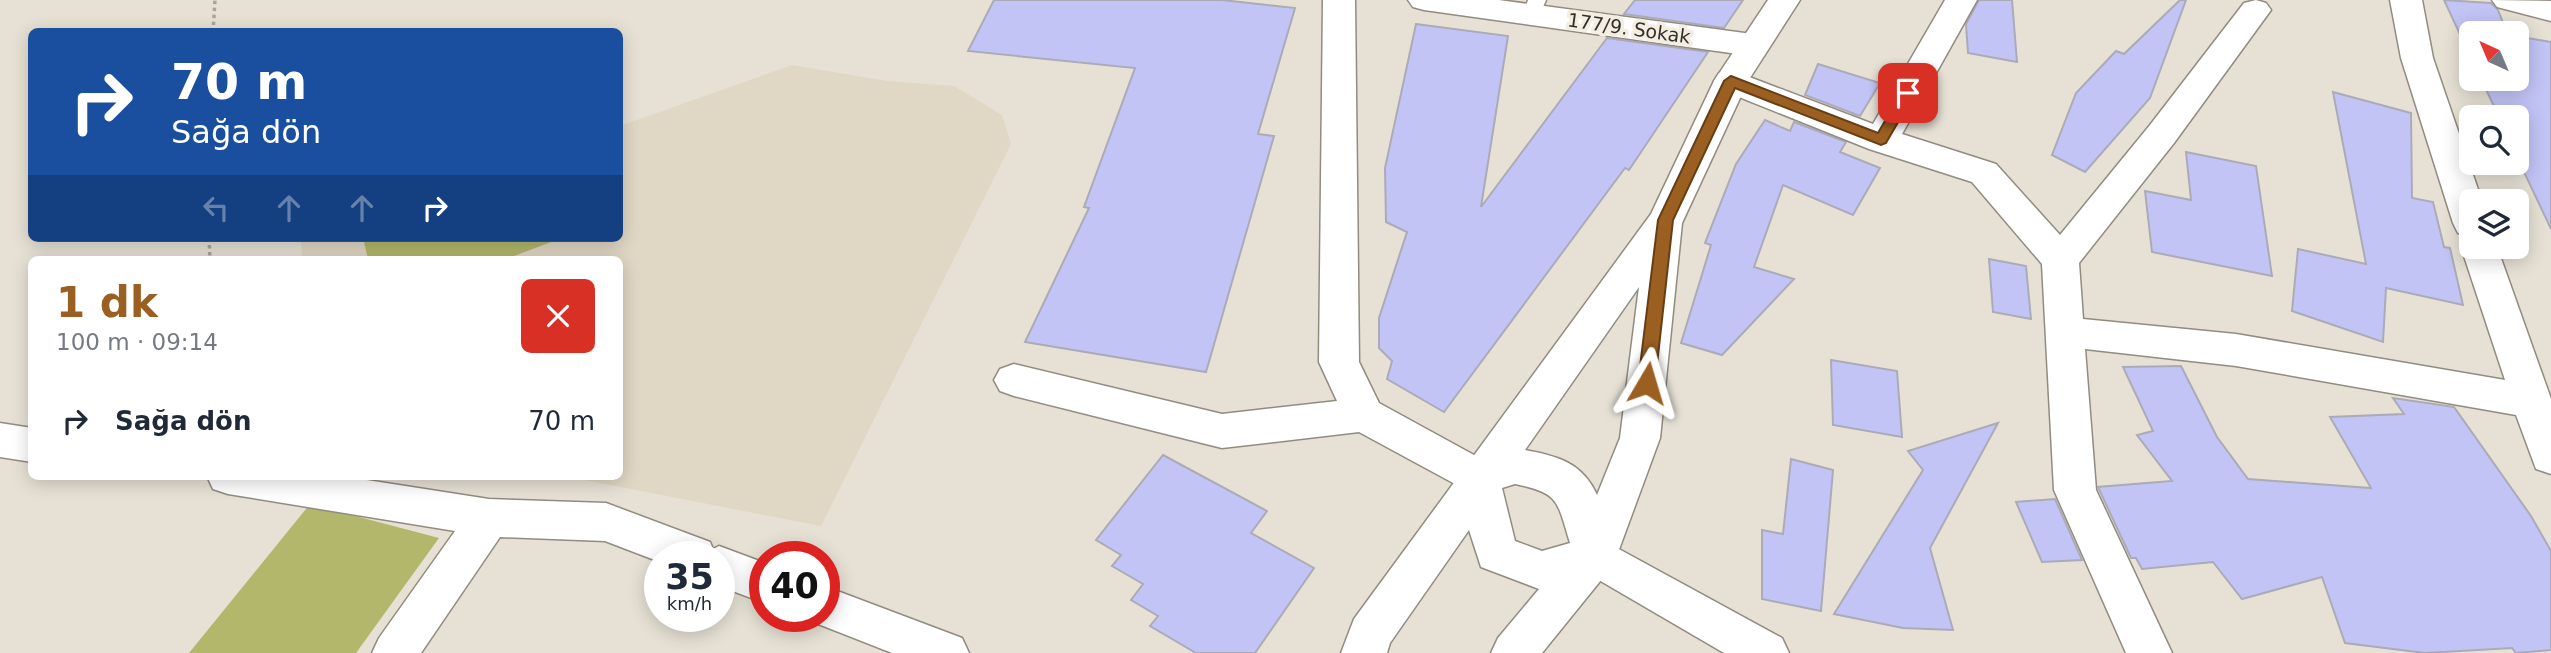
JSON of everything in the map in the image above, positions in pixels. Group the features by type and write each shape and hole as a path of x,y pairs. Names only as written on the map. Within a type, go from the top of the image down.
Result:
{"street":[{"path":"1339,0 1339,362 1364,415"},
{"name":"177/9. Sokak","path":"1424,0 1534,7 1752,44"},
{"path":"1364,653 1370,635 1666,220 1731,81 1752,44 1784,0"},
{"path":"1881,140 1961,0"},
{"path":"2406,0 2417,58 2460,189"},
{"path":"2508,0 2551,11"},
{"path":"2060,260 2162,134 2255,10"},
{"path":"1731,81 1881,140 1984,173 2060,260 2075,489 2148,653"},
{"path":"1514,653 1595,555 1640,438 1666,220"},
{"path":"2483,259 2529,401 2551,457"},
{"path":"2066,332 2236,350 2529,401"},
{"path":"1014,380 1222,430 1364,415 1479,479 1496,553 1542,571 1595,555"},
{"path":"0,440 28,444"},
{"path":"1479,479 1514,466 1556,474 1577,497 1595,555 1766,653"},
{"path":"253,480 489,518 606,522 656,541"},
{"path":"395,653 489,518"},
{"path":"840,612 946,653"}],"path":[{"path":"214,28 215,0"}],"shaded area":[{"path":"792,65 887,81 954,86 1002,115 1011,144 821,526 585,480 623,480 623,256 302,256 301,242 623,242 623,125"}],"green space":[{"path":"364,242 551,242 514,256 367,256"},
{"path":"310,504 439,538 356,653 189,653"}],"building":[{"path":"994,0 1222,0 1295,8 1258,134 1274,136 1206,372 1025,342 1089,208 1084,207 1135,68 968,51"},
{"path":"1635,0 1743,0 1724,28 1624,14"},
{"path":"1979,0 2012,0 2017,62 1968,53 1966,24"},
{"path":"2180,0 2186,0 2150,98 2085,172 2052,155 2076,93 2116,51 2124,54"},
{"path":"2444,0 2491,3 2498,10 2502,21 2459,21 2459,32"},
{"path":"1416,24 1508,36 1481,207 1607,38 1708,52 1629,170 1625,168 1444,412 1387,379 1392,361 1379,348 1379,318 1407,232 1386,222 1385,168"},
{"path":"2529,38 2551,42 2551,229 2525,175 2529,175 2529,105 2493,105 2487,91 2529,91"},
{"path":"1818,64 1880,83 1860,116 1805,95"},
{"path":"2333,92 2411,113 2412,198 2433,202 2444,247 2450,248 2463,305 2386,288 2383,342 2292,311 2298,249 2366,264"},
{"path":"1765,120 1790,131 1794,122 1846,142 1840,152 1880,168 1853,215 1783,185 1754,267 1794,279 1722,355 1681,343 1711,245 1705,243 1736,164"},
{"path":"2186,152 2256,166 2272,276 2152,252 2145,191 2191,200"},
{"path":"1989,259 2026,266 2031,319 1993,312"},
{"path":"1831,360 1897,371 1902,437 1833,425"},
{"path":"2181,366 2217,437 2248,479 2371,488 2330,417 2404,414 2393,398 2454,407 2531,516 2551,551 2551,650 2516,653 2512,648 2425,653 2345,643 2322,577 2242,599 2213,562 2142,569 2136,558 2131,558 2098,487 2172,481 2137,435 2153,431 2123,367"},
{"path":"1998,423 1930,548 1953,630 1903,628 1834,614 1923,470 1908,451"},
{"path":"1163,455 1267,511 1251,533 1314,568 1255,653 1196,653 1150,626 1158,616 1131,600 1143,584 1112,566 1121,555 1096,540"},
{"path":"1791,459 1833,470 1821,611 1762,599 1762,530 1783,534"},
{"path":"2055,499 2082,560 2042,562 2016,502"}],"route":[{"path":"1647,383 1666,220 1731,81 1881,140 1908,93"}]}
